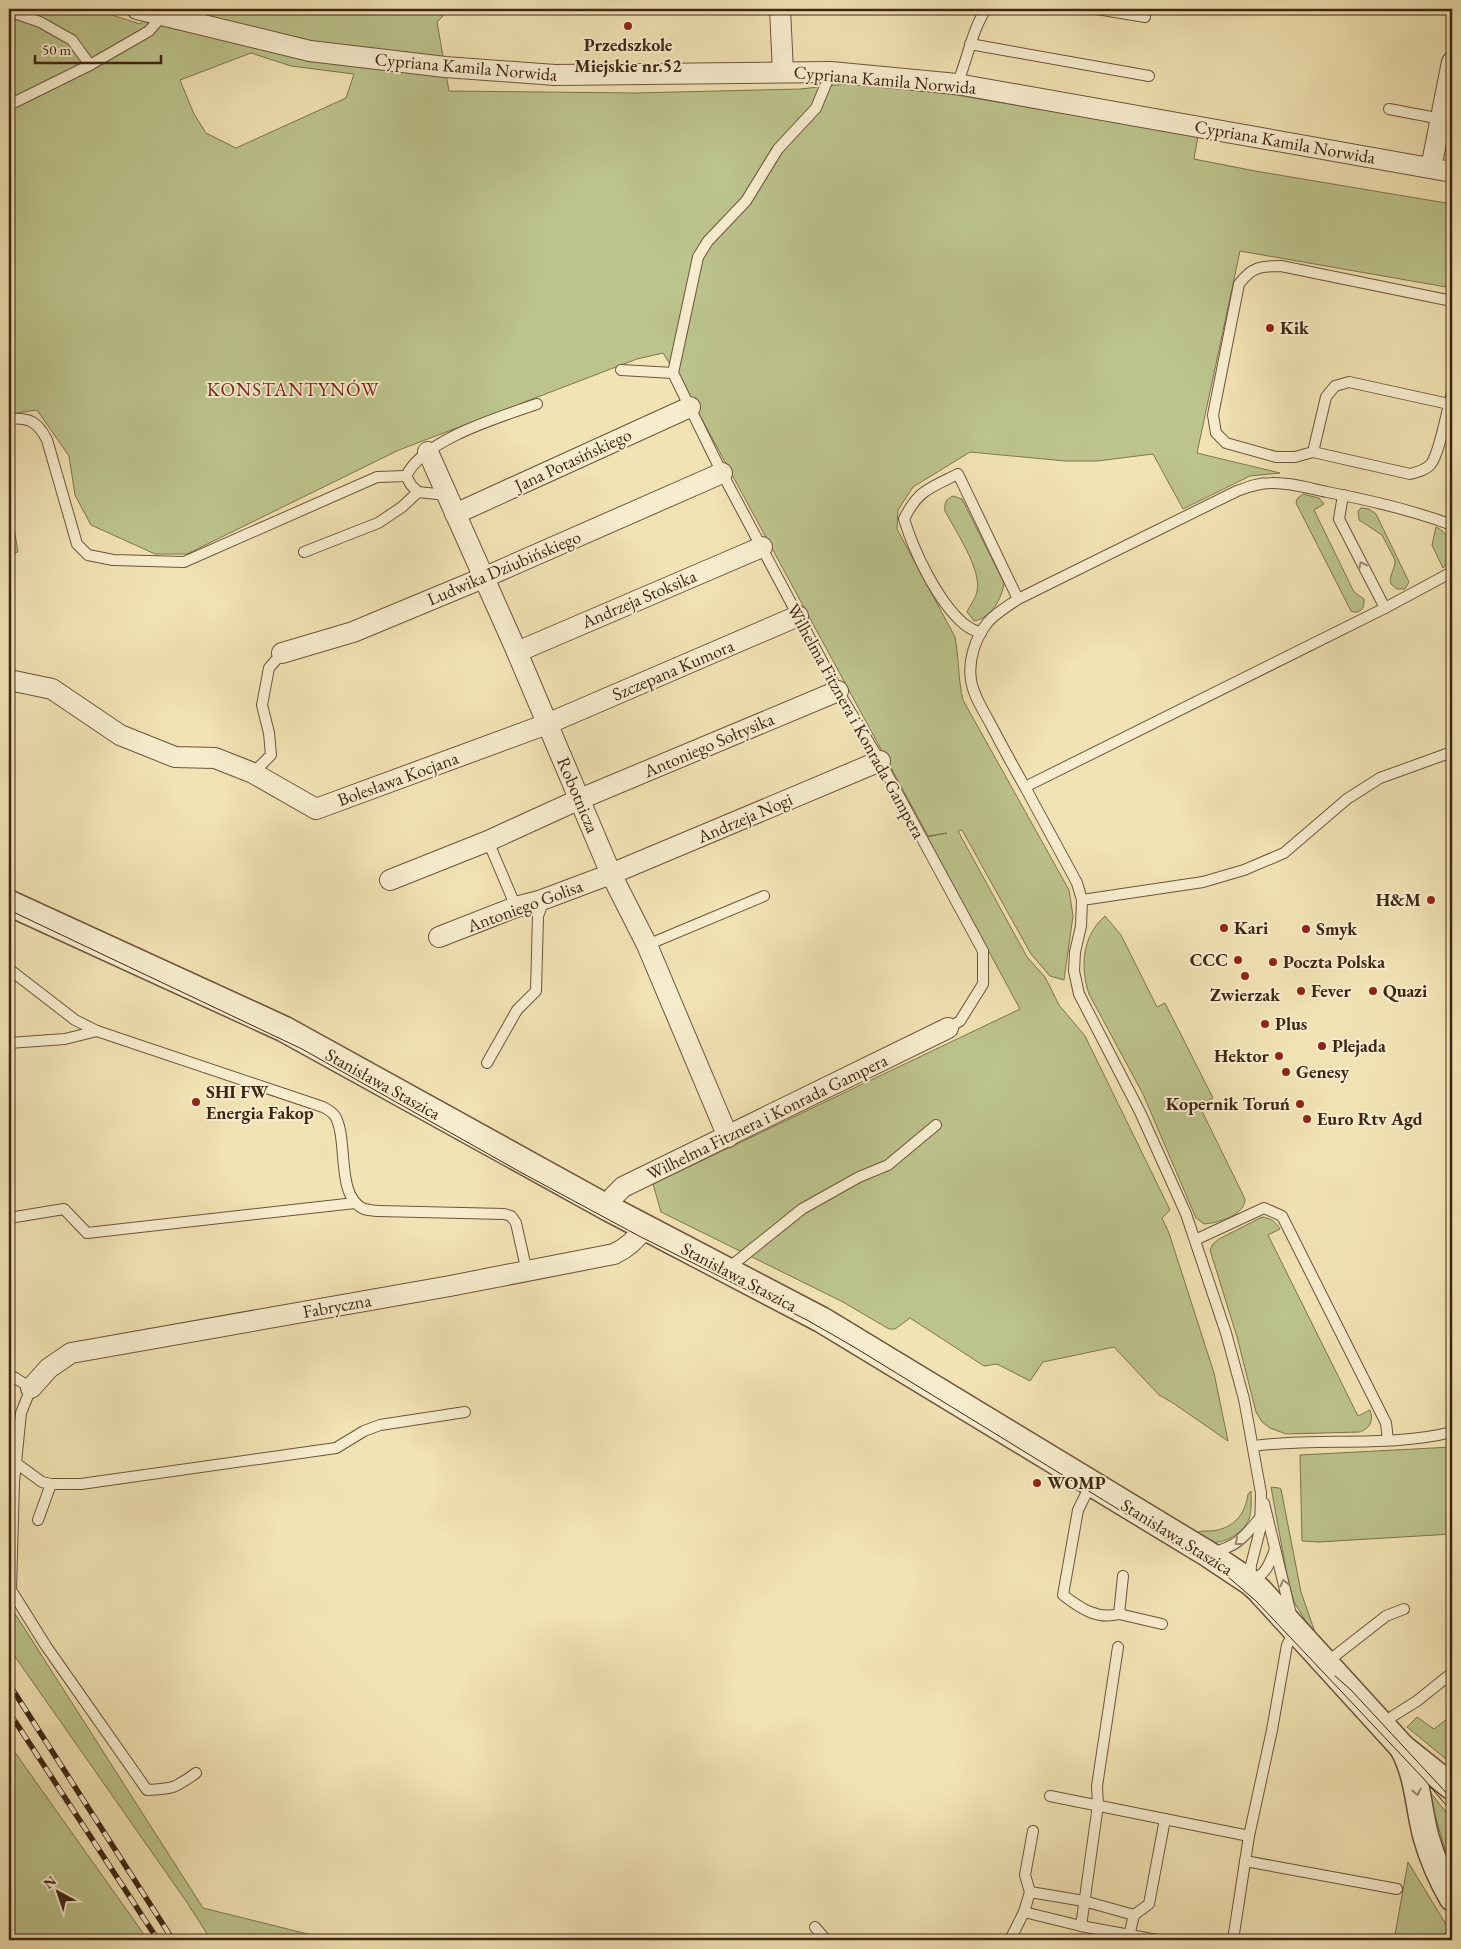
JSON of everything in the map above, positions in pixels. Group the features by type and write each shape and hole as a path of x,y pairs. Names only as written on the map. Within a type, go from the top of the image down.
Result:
{"street":[{"path":"780,9 783,72"},
{"name":"Cypriana Kamila Norwida","path":"147,11 310,52 445,67 555,76 831,72 957,84 1452,172"},
{"path":"1431,168 1447,120 1452,62"},
{"name":"Jana Potasińskiego","path":"456,514 690,407"},
{"name":"Robotnicza","path":"428,452 517,652 611,874 647,945 728,1137"},
{"name":"Ludwika Dziubińskiego","path":"282,653 353,632 483,578 722,472"},
{"name":"Andrzeja Stoksika","path":"517,652 762,547"},
{"name":"Szczepana Kumora","path":"547,724 798,616"},
{"name":"Bolesława Kocjana","path":"14,681 52,689 120,735 175,757 215,758 253,773 316,809 547,724"},
{"name":"Antoniego Sołtysika","path":"390,880 488,841 580,799 838,691"},
{"name":"Andrzeja Nogi","path":"611,874 880,761"},
{"name":"Antoniego Golisa","path":"439,937 516,907 539,901 611,874"},
{"name":"Stanisława Staszica","path":"9,903 284,1030 644,1228 830,1324 1208,1554 1250,1582 1402,1748 1452,1787"},
{"name":"Wilhelma Fitznera i Konrada Gampera","path":"608,1208 614,1196 623,1187 948,1028"},
{"name":"Fabryczna","path":"31,1388 49,1368 71,1353 527,1272 614,1254 626,1249 644,1228"},
{"name":"Stanisława Staszica","path":"1402,1748 1412,1766 1426,1838 1438,1870 1452,1898"}],"lane":[{"path":"957,84 965,66 970,44 979,20 986,9"},
{"path":"1097,9 1145,17"},
{"path":"9,11 40,22 72,40 90,65"},
{"path":"9,105 90,65 149,31 147,11"},
{"path":"970,44 1149,76"},
{"path":"621,370 673,373 698,257 708,241 746,201 778,149 816,108 831,72"},
{"path":"1389,109 1447,120"},
{"path":"1452,301 1281,266 1262,266 1247,273 1239,284 1213,415 1216,433 1226,443 1276,457 1295,457 1313,452 1410,474 1423,470 1432,463 1452,393"},
{"name":"Wilhelma Fitznera i Konrada Gampera","path":"673,373 722,472 838,691 880,761 983,951 983,984 960,1021 948,1028"},
{"path":"1313,452 1326,397 1335,386 1350,382 1450,405"},
{"path":"406,476 414,463 428,452 476,426 537,404"},
{"path":"9,419 23,418 33,420 42,430 77,544 88,556 113,560 184,562 377,478 406,476"},
{"path":"981,633 965,625 946,607 922,563 904,520 912,502 926,490 958,474 1018,599"},
{"path":"406,476 418,492 437,494 446,491"},
{"path":"1233,1940 1249,1836 1272,1730 1287,1644 1295,1631 1261,1493 1244,1399 1226,1333 1195,1240 1186,1214 1140,1112 1079,994 1074,971 1074,952 1081,926 1082,900 1078,883 981,706 971,682 971,663 975,645 988,622 1018,599 1237,491 1257,484 1271,482 1292,484 1392,507 1452,525"},
{"path":"304,552 378,523 402,507 418,492"},
{"path":"1343,495 1339,519 1385,608"},
{"path":"1024,787 1385,608 1452,572"},
{"path":"253,773 271,755 269,733 262,705 269,668 282,653"},
{"path":"1082,900 1203,882 1244,870 1284,853 1347,799 1380,778 1452,752"},
{"path":"488,841 516,907"},
{"path":"647,945 764,896"},
{"path":"487,1063 517,1010 536,991 538,916 541,908 539,901"},
{"path":"9,969 74,1020 97,1031 313,1103 334,1114 339,1127 348,1192 356,1203 365,1209 504,1214 511,1216 516,1223 527,1272"},
{"path":"9,1043 64,1039 97,1031"},
{"path":"730,1272 736,1262 802,1209 859,1177 888,1165 936,1125"},
{"path":"9,1218 64,1209 87,1233 356,1203"},
{"path":"1195,1240 1264,1208 1282,1216 1386,1423 1388,1440"},
{"path":"9,1374 31,1388 21,1413 16,1463 11,1590 46,1646 147,1790 168,1790 196,1773"},
{"path":"16,1463 42,1482 51,1484 81,1484 336,1448 364,1431 380,1425 465,1412"},
{"path":"1254,1446 1281,1442 1388,1440 1452,1432"},
{"path":"1091,1483 1078,1510 1063,1595 1085,1611 1110,1617 1119,1614 1162,1624"},
{"path":"38,1520 51,1484"},
{"path":"1261,1493 1260,1530 1251,1565 1250,1582 1262,1576 1270,1565 1275,1548"},
{"path":"1208,1554 1231,1547 1243,1539 1260,1518"},
{"path":"1119,1614 1123,1576"},
{"path":"1328,1666 1336,1655 1386,1616 1404,1609"},
{"path":"1081,1926 1098,1805 1097,1786 1118,1647"},
{"path":"1382,1726 1393,1716 1418,1701 1452,1673"},
{"path":"1050,1796 1249,1836"},
{"path":"1129,1936 1134,1915 1149,1904 1166,1819"},
{"path":"1010,1940 1024,1912 1030,1892 1025,1875 1033,1831"},
{"path":"1245,1861 1397,1890"},
{"path":"1030,1892 1084,1901 1134,1915"},
{"path":"1024,1912 1081,1926 1157,1940"},
{"path":"815,1927 826,1940"}],"green space":[{"path":"9,9 93,9 140,24 153,9 450,9 437,22 449,91 635,93 800,89 855,83 956,95 1198,136 1194,159 1452,204 1452,288 1240,251 1197,453 1280,473 1250,476 1183,509 1153,454 1097,461 1065,461 970,452 913,487 898,510 897,529 955,637 963,700 1069,890 1073,916 1064,980 1050,976 1031,954 962,830 958,831 1027,957 1045,977 1059,1005 1085,1036 1170,1210 1162,1218 1169,1233 1214,1373 1228,1441 1159,1395 1114,1347 1043,1362 1030,1381 997,1364 984,1366 910,1318 895,1329 889,1329 843,1302 661,1212 653,1184 1020,1009 927,837 947,833 928,836 685,388 663,353 637,359 399,450 187,554 155,554 91,525 75,495 69,456 37,410 9,414","holes":["251,53 291,66 354,74 346,98 236,148 206,133 194,114 180,80"]},
{"path":"1303,494 1319,498 1324,504 1314,510 1354,592 1364,599 1363,608 1357,612 1351,611 1296,503 1297,499"},
{"path":"953,496 962,499 1004,583 995,607 986,616 974,621 967,612 977,591 976,572 967,550 945,511 946,502"},
{"path":"9,497 18,552 9,554"},
{"path":"1361,508 1369,509 1376,514 1409,582 1405,589 1397,589 1391,584 1390,578 1395,560 1382,535 1359,520 1358,511"},
{"path":"1436,527 1446,535 1451,545 1450,557 1443,568 1432,545"},
{"path":"1105,916 1121,935 1157,1007 1165,1003 1213,1098 1199,1105 1245,1199 1241,1210 1223,1220 1204,1224 1196,1218 1143,1094 1089,994 1084,973 1087,942 1097,924"},
{"path":"1262,1217 1273,1221 1280,1229 1268,1235 1358,1416 1370,1410 1372,1418 1370,1424 1360,1432 1286,1434 1270,1428 1262,1422 1256,1412 1237,1337 1210,1250 1219,1239"},
{"path":"1452,1447 1452,1534 1319,1542 1302,1541 1300,1455"},
{"path":"1271,1487 1281,1489 1301,1592 1318,1641 1294,1602 1287,1575"},
{"path":"1251,1491 1249,1519 1237,1534 1219,1542 1203,1541 1193,1535 1204,1531 1220,1529 1232,1524 1241,1514 1248,1494"},
{"path":"12,1609 203,1908 332,1940 211,1940 186,1901 9,1648 9,1610"},
{"path":"1452,1715 1452,1764 1407,1727 1417,1717 1434,1729"},
{"path":"9,1744 143,1933 146,1940 21,1940 9,1932"},
{"path":"1427,1788 1452,1820 1452,1873"},
{"path":"1408,1862 1450,1931 1452,1940 1394,1940"}],"tram line":[{"path":"9,910 302,1049 522,1173 639,1236 807,1320 1227,1576 1256,1601 1423,1778 1452,1812"},
{"path":"1335,1676 1351,1690 1452,1799"}],"railway":[{"path":"9,1684 173,1940"},
{"path":"9,1712 158,1940"}],"place":[{"name":"Przedszkole Miejskie nr.52","path":"628,26"},
{"name":"Kik","path":"1270,328"},
{"name":"H&M","path":"1431,900"},
{"name":"Kari","path":"1224,928"},
{"name":"Smyk","path":"1306,929"},
{"name":"CCC","path":"1238,960"},
{"name":"Poczta Polska","path":"1273,962"},
{"name":"Zwierzak","path":"1245,976"},
{"name":"Fever","path":"1301,991"},
{"name":"Quazi","path":"1373,991"},
{"name":"Plus","path":"1265,1024"},
{"name":"Plejada","path":"1322,1046"},
{"name":"Hektor","path":"1279,1056"},
{"name":"Genesy","path":"1286,1072"},
{"name":"SHI FW Energia Fakop","path":"196,1102"},
{"name":"Kopernik Toruń","path":"1300,1104"},
{"name":"Euro Rtv Agd","path":"1307,1119"},
{"name":"WOMP","path":"1037,1483"}],"district":[{"name":"KONSTANTYNÓW","path":"293,389"}]}
